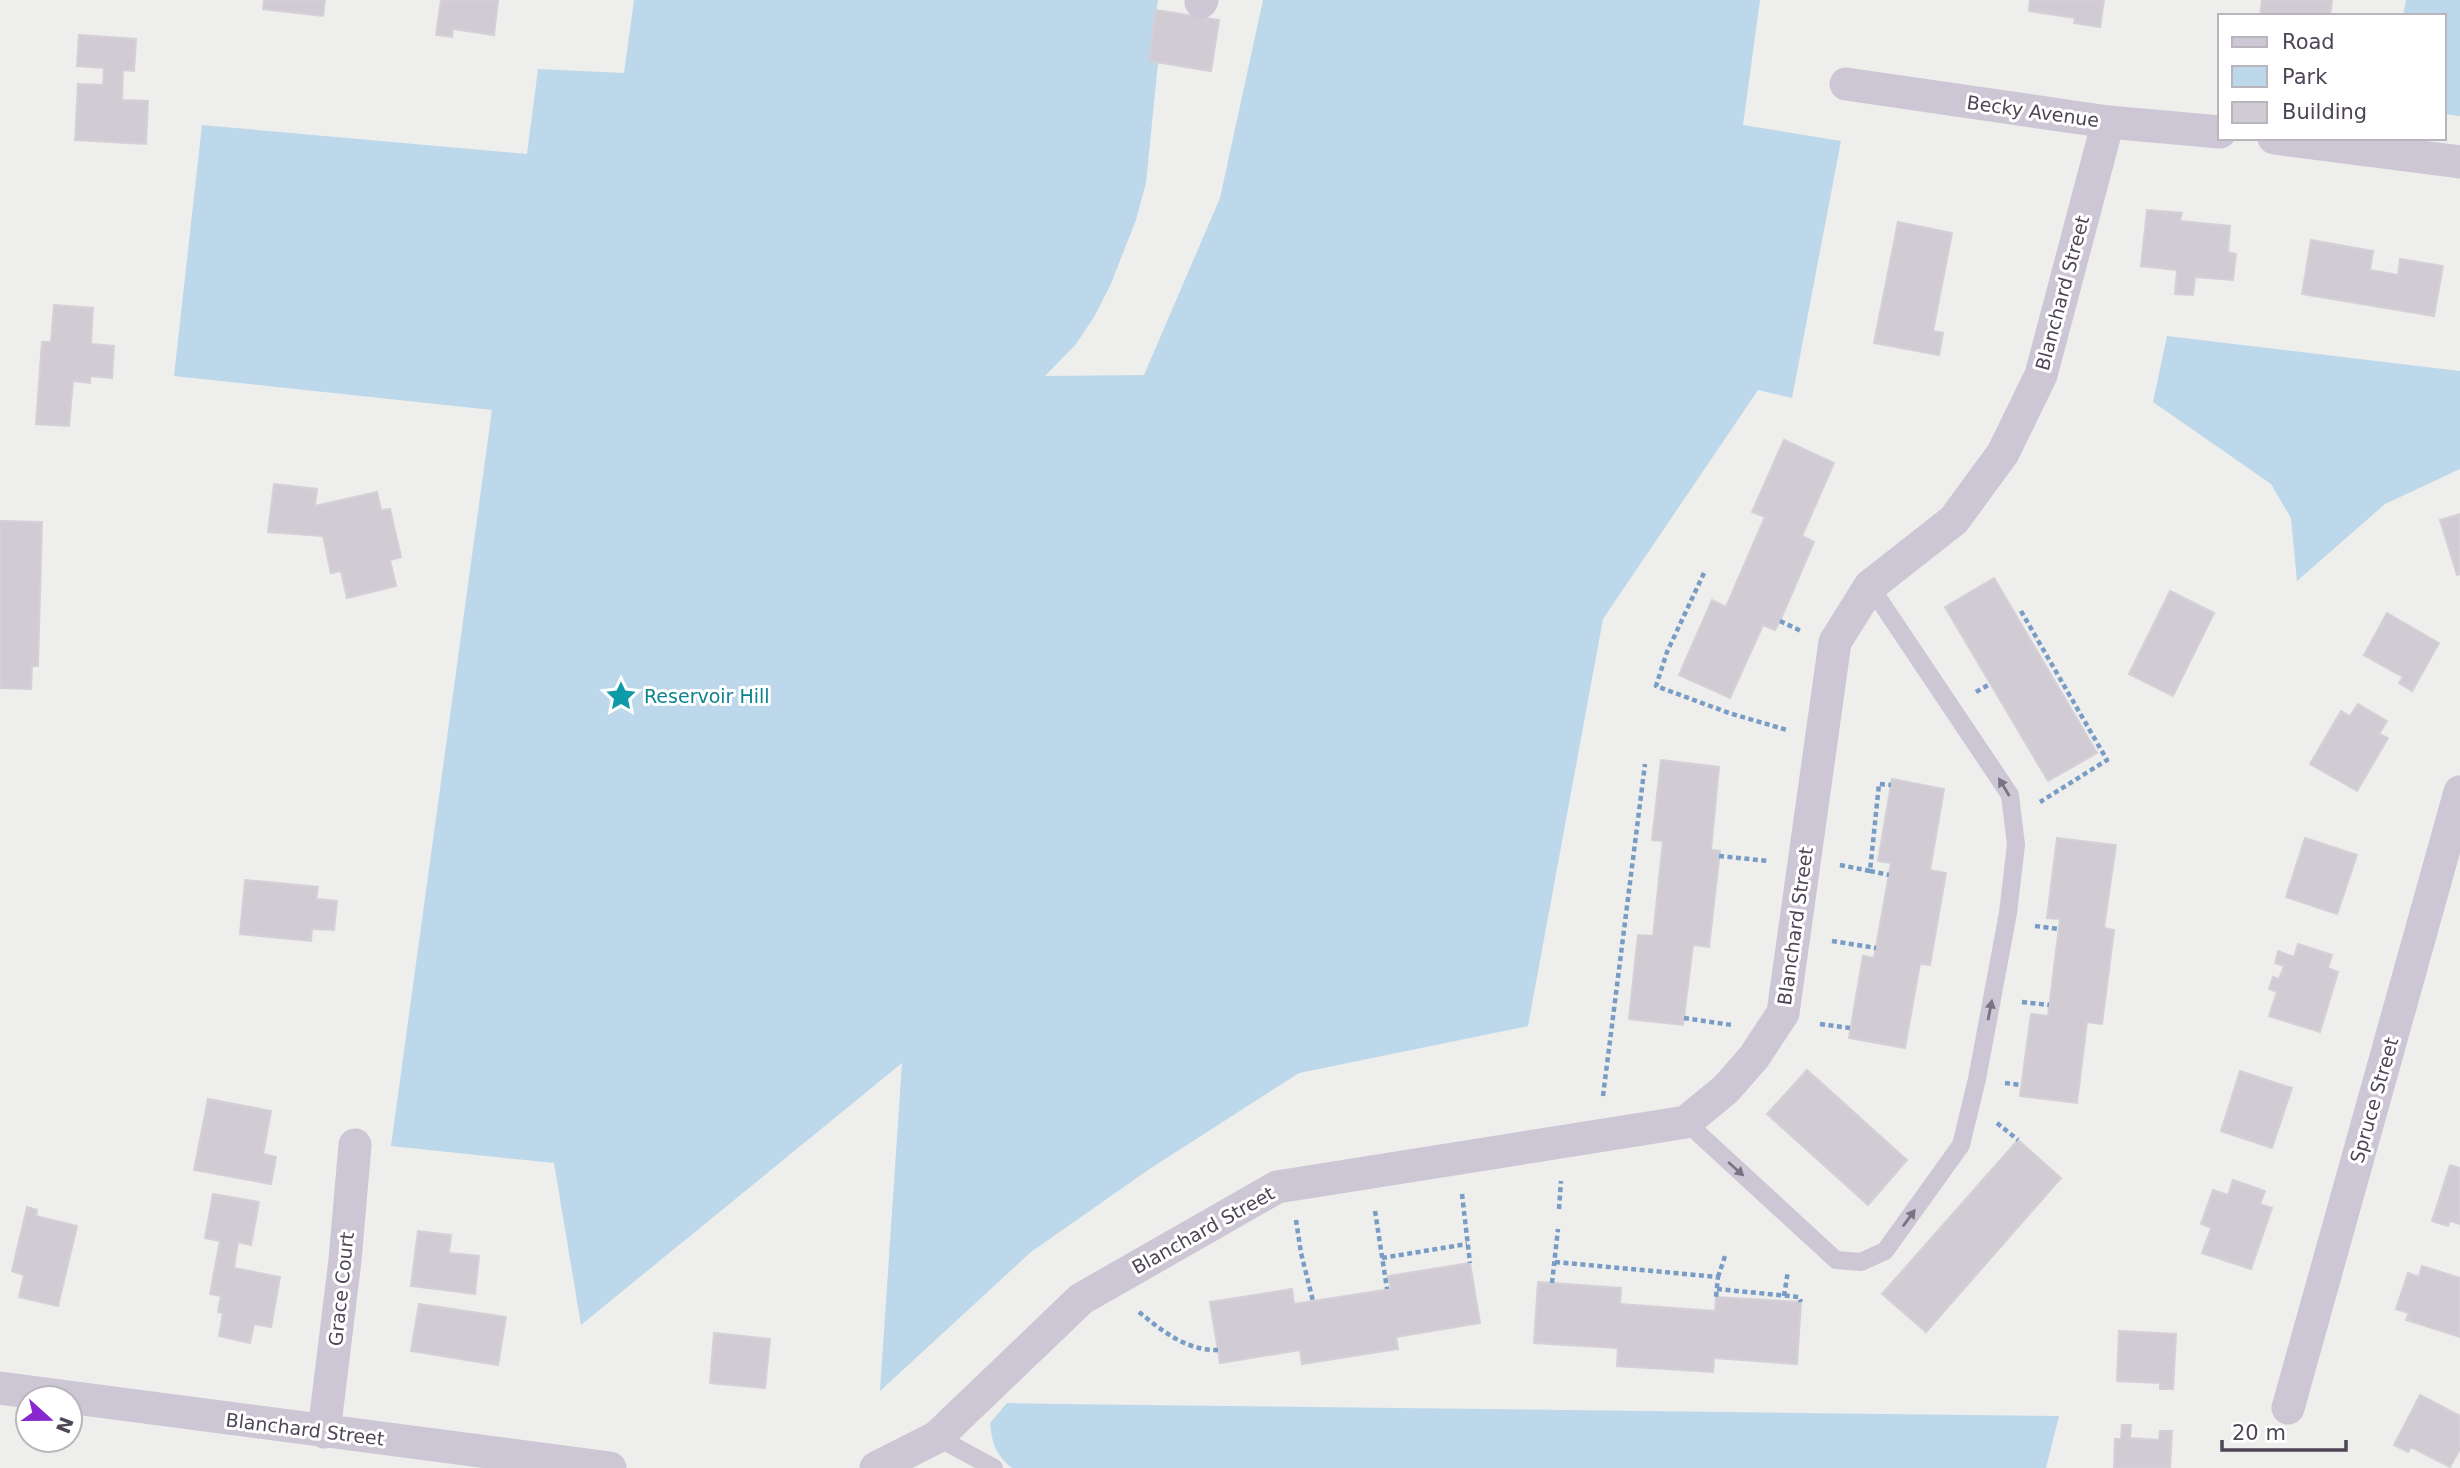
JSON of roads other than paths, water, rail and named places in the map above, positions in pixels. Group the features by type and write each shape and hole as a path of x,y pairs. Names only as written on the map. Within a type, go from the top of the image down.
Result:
{"street":[{"name":"Becky Avenue","path":"1846,84 2108,122 2218,132"},
{"name":"Blanchard Street","path":"876,1468 937,1437 1081,1299 1277,1187 1686,1122 1726,1089 1754,1057 1783,1013 1835,642 1870,586 1954,520 2003,453 2041,375 2108,122"},
{"path":"2290,140 2460,162"},
{"name":"Spruce Street","path":"2288,1408 2460,792"},
{"name":"Grace Court","path":"324,1432 345,1259 355,1145"},
{"name":"Blanchard Street","path":"0,1388 610,1468"}],"lane":[{"path":"1686,1122 1836,1260 1861,1262 1885,1251 1961,1145 1977,1079 2008,913 2016,845 2010,795 1870,586"},
{"path":"937,1437 994,1468"}],"place":[{"name":"Reservoir Hill","path":"621,696"}]}
